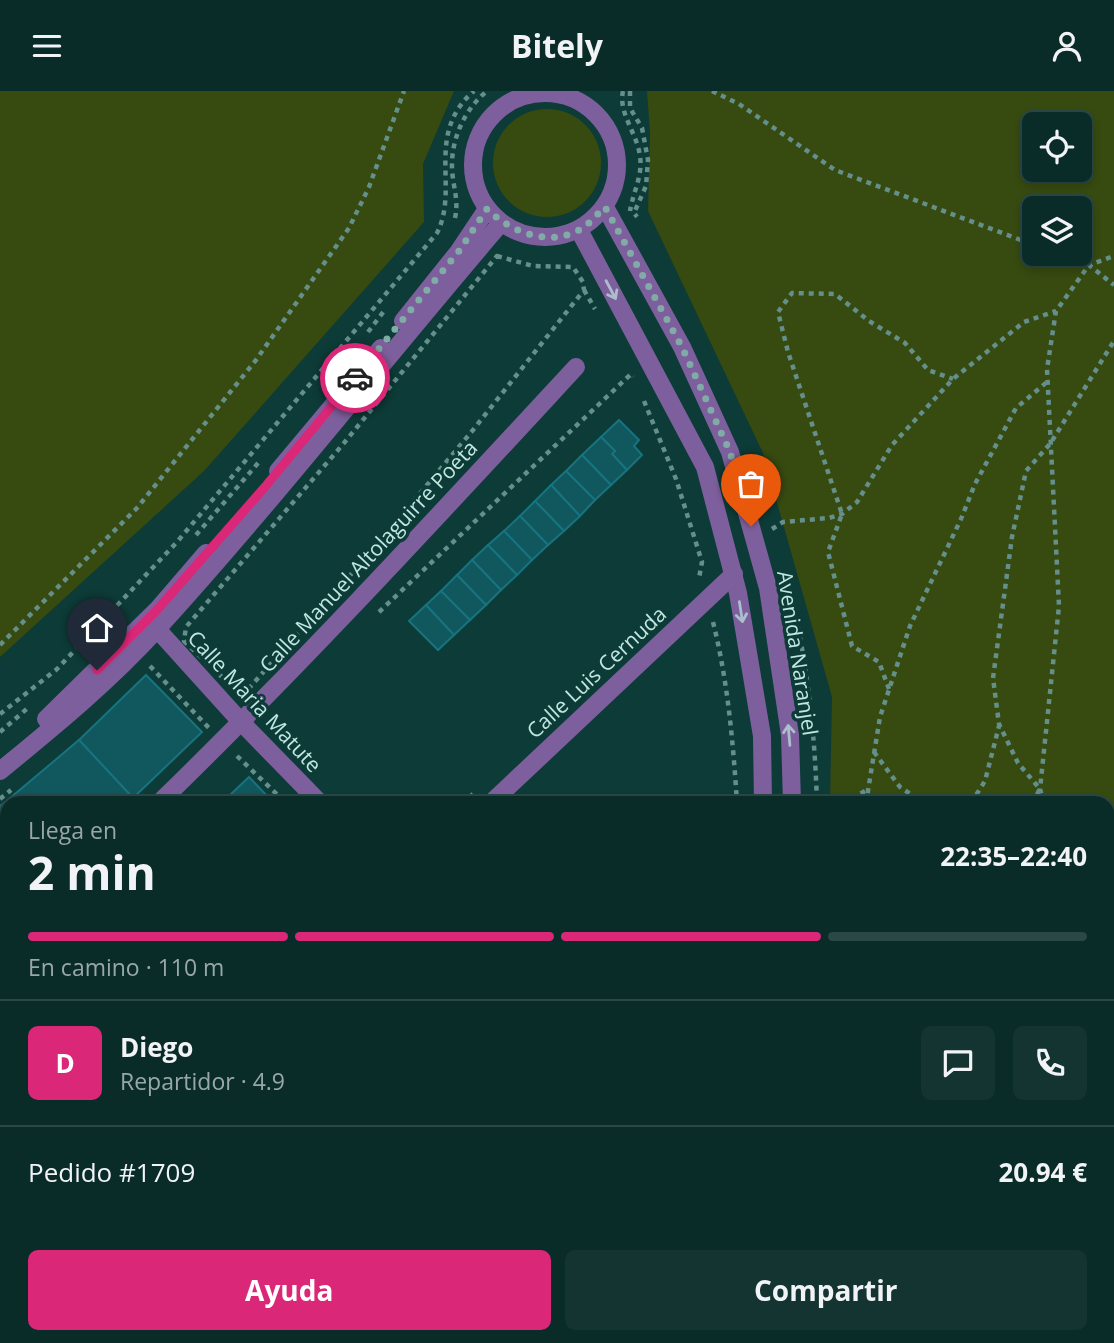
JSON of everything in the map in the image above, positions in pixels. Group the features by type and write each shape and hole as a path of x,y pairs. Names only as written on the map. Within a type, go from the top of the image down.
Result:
{"street":[{"path":"533,93 566,93 595,111 614,140 618,175 605,207 579,230 553,237 526,235 501,222 487,209 475,185 473,159 482,129 503,105 533,93"},
{"name":"Avenida Naranjel","path":"605,207 682,347 730,452 768,588 790,735 792,796"},
{"path":"0,759 48,718 157,610 392,335 459,251 487,209"},
{"path":"0,771 71,713 157,629 326,433 501,222"},
{"path":"579,230 705,467 734,575 762,736 763,796"},
{"name":"Calle Manuel Altolaguirre Poeta","path":"166,796 242,723 372,588 576,367"},
{"name":"Calle Luis Cernuda","path":"498,796 734,575"},
{"name":"Calle Maria Matute","path":"157,629 242,723 313,796"}],"path":[{"path":"0,645 137,508 256,360 349,228 369,187 404,91"},
{"path":"0,714 57,669 177,542 437,233 443,221 444,158 448,132 457,113 474,91"},
{"path":"452,224 458,203 452,171 453,152 461,123 468,110 487,91"},
{"path":"712,91 739,104 835,170 1022,240"},
{"path":"497,256 533,266 573,267 583,282 584,290 573,305 371,552 242,696 184,642 186,627 344,443 497,256"},
{"path":"1092,264 1114,256"},
{"path":"1042,796 1040,789 1059,606 1047,369 1056,311 1088,266"},
{"path":"1090,266 1114,285"},
{"path":"889,689 879,662 852,646 839,602 828,552 842,514 788,352 778,312 792,293 835,294 869,321 905,343 928,370 953,379"},
{"path":"367,333 392,302"},
{"path":"767,530 783,523 842,514 857,502 892,445 953,379 1024,322 1056,311"},
{"path":"1040,789 1018,763 999,724 993,678 1012,537 1026,471 1050,444 1114,341"},
{"path":"373,618 631,374 637,386"},
{"path":"867,796 880,717 910,626 975,484 1016,408 1047,382"},
{"path":"643,399 676,479 702,562 698,580"},
{"path":"188,544 259,461"},
{"path":"709,610 724,664 736,796"},
{"path":"141,674 150,666 211,730"},
{"path":"0,732 38,700"},
{"path":"975,796 985,781 999,724"},
{"path":"874,752 900,787 914,796"},
{"path":"230,757 238,755 279,796"},
{"path":"4,796 14,788"},
{"path":"1036,796 1040,789"},
{"path":"857,796 868,790"}],"green space":[{"path":"0,91 454,91 423,164 424,222 204,471 0,657"},
{"path":"647,91 1114,91 1114,796 830,796 832,697 763,453 648,211 650,133"},
{"path":"547,109 568,113 585,125 597,142 601,163 597,184 585,201 568,213 547,217 526,213 509,201 497,184 493,163 497,142 509,125 526,113"}],"building":[{"path":"619,420 639,440 634,446 642,455 627,470 612,454 615,451 601,437"},
{"path":"601,437 615,451 612,454 627,470 611,485 582,455"},
{"path":"582,455 611,485 595,500 566,471"},
{"path":"566,471 595,500 580,516 551,485"},
{"path":"551,485 580,516 564,531 535,501"},
{"path":"535,501 564,531 548,545 520,516"},
{"path":"520,516 548,545 532,560 504,531"},
{"path":"504,531 532,560 517,575 488,545"},
{"path":"488,545 517,575 501,590 472,560"},
{"path":"472,560 501,590 486,605 457,575"},
{"path":"457,575 486,605 470,620 441,591"},
{"path":"441,591 470,620 454,635 426,605"},
{"path":"426,605 454,635 438,650 409,621"},
{"path":"146,675 202,732 135,796 131,796 79,740"},
{"path":"79,740 131,796 13,796"},
{"path":"249,777 267,796 231,796"}],"way so far":[{"path":"355,378 459,251 487,209 501,222 526,235 553,237 579,230 605,207 682,347 730,452 751,526"}],"route":[{"path":"97,670 157,610 234,523 355,378"}]}
